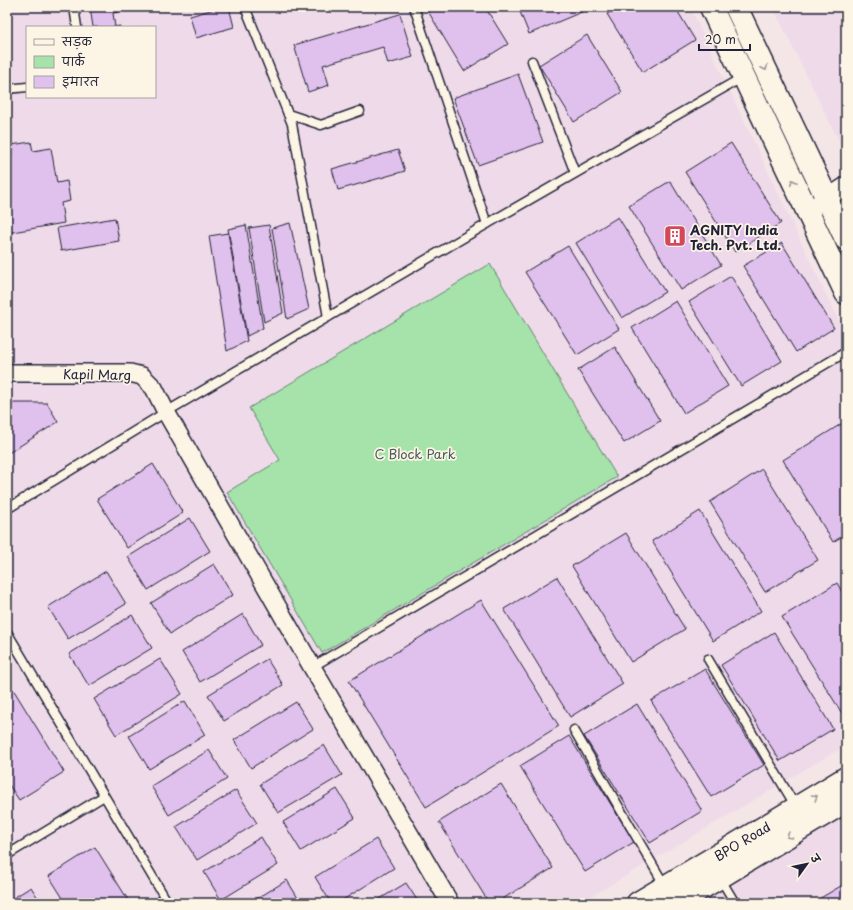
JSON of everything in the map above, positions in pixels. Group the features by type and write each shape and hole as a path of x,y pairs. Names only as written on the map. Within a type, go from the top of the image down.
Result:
{"street":[{"path":"711,7 846,293"},
{"path":"736,7 845,234 823,244"},
{"path":"807,211 846,186"},
{"name":"Kapil Marg","path":"7,373 130,373 142,376 154,388 166,412 312,667 450,903"},
{"name":"BPO Road","path":"715,869 796,808 846,778"},
{"name":"BPO Road","path":"638,903 671,895 715,869 846,801"}],"lane":[{"path":"74,7 77,26"},
{"path":"245,7 292,124 328,317"},
{"path":"414,7 487,224"},
{"path":"532,61 575,174"},
{"path":"7,509 166,412 487,224 744,76"},
{"path":"7,89 26,87"},
{"path":"288,114 321,125 360,111"},
{"path":"312,667 846,352"},
{"path":"7,632 168,903"},
{"path":"708,659 796,808"},
{"path":"574,730 671,895"},
{"path":"7,856 104,796"},
{"path":"715,869 735,903"}],"shaded area":[{"path":"7,7 690,7 846,337 846,745 580,903 7,903"},
{"path":"773,7 846,7 846,155"},
{"path":"846,779 846,903 645,903"}],"green space":[{"name":"C Block Park","path":"490,264 617,477 322,653 227,492 280,460 249,408"}],"building":[{"path":"90,7 119,7 119,12 113,13 115,26 93,26"},
{"path":"221,7 229,7 234,27 196,38 190,16"},
{"path":"485,7 508,44 464,71 426,8"},
{"path":"518,7 583,7 584,11 529,34"},
{"path":"619,7 675,7 695,40 643,72 607,14"},
{"path":"400,14 413,57 388,64 383,47 323,65 329,85 308,92 294,45"},
{"path":"587,35 622,92 574,122 539,65"},
{"path":"518,74 543,142 478,165 453,98"},
{"path":"31,142 33,151 51,148 57,183 67,181 70,201 61,203 64,223 7,233 7,155 12,154 11,145"},
{"path":"731,143 781,223 735,252 685,172"},
{"path":"398,150 405,171 338,190 332,169"},
{"name":"AGNITY India Tech. Pvt. Ltd.","path":"670,181 721,265 681,290 629,206"},
{"path":"618,217 665,292 622,318 576,243"},
{"path":"115,218 119,241 61,251 57,228"},
{"path":"290,223 309,309 287,319 272,228"},
{"path":"246,225 263,328 247,336 228,229"},
{"path":"269,225 283,313 264,322 249,228"},
{"path":"228,233 247,341 227,351 209,236"},
{"path":"782,243 834,328 796,352 743,266"},
{"path":"568,246 619,329 577,355 525,272"},
{"path":"731,276 782,361 741,386 689,302"},
{"path":"676,301 728,386 684,413 632,328"},
{"path":"615,347 660,421 624,443 578,370"},
{"path":"7,403 47,403 58,422 7,454"},
{"path":"846,421 846,534 833,542 783,460"},
{"path":"153,464 183,513 127,548 97,499"},
{"path":"762,469 818,560 765,592 710,502"},
{"path":"700,511 761,611 713,641 652,541"},
{"path":"190,518 210,551 148,590 128,557"},
{"path":"626,533 685,629 631,662 572,566"},
{"path":"214,564 233,595 170,634 151,603"},
{"path":"106,571 126,604 68,639 48,607"},
{"path":"557,577 623,684 570,717 504,609"},
{"path":"837,583 846,599 846,713 843,715 782,617"},
{"path":"481,600 559,726 426,807 349,681"},
{"path":"243,614 261,645 200,682 182,652"},
{"path":"132,615 152,648 89,686 69,654"},
{"path":"774,632 833,729 780,761 721,665"},
{"path":"160,659 182,694 116,735 94,699"},
{"path":"267,659 283,685 224,721 208,695"},
{"path":"705,669 764,765 711,797 651,701"},
{"path":"13,689 64,772 19,800 7,782 7,693"},
{"path":"185,701 205,735 149,769 129,736"},
{"path":"296,702 313,729 251,768 234,740"},
{"path":"637,704 702,811 650,843 584,736"},
{"path":"569,736 634,842 585,872 520,766"},
{"path":"324,745 342,775 278,813 260,784"},
{"path":"209,750 227,779 169,815 151,786"},
{"path":"501,784 553,868 496,903 489,903 439,822"},
{"path":"337,789 355,818 301,851 283,822"},
{"path":"236,790 257,823 197,860 176,827"},
{"path":"261,837 278,865 221,900 204,872"},
{"path":"376,839 394,868 338,903 331,903 315,877"},
{"path":"95,847 130,903 66,903 49,876"},
{"path":"287,880 301,903 250,903"},
{"path":"406,883 419,903 373,903"},
{"path":"846,883 846,903 812,903"},
{"path":"31,887 41,903 7,903 7,902"}],"place":[{"name":"AGNITY India Tech. Pvt. Ltd.","path":"675,236"}]}
